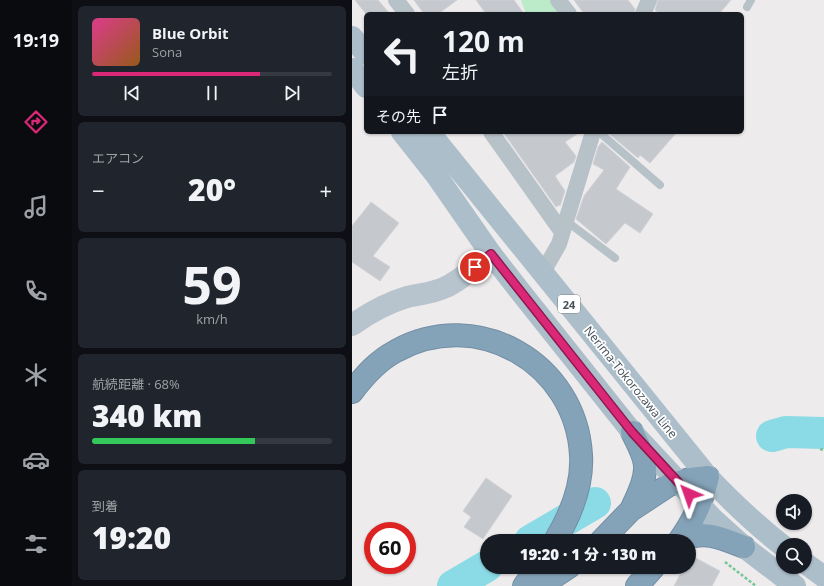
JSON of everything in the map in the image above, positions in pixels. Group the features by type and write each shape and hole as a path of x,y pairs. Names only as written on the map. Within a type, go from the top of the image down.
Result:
{"highway":[{"path":"352,392 371,369 395,351 422,340 437,336 467,335 483,338 498,342 526,356 551,378 561,393 575,422 579,438 582,456 578,487 568,515 558,534"},
{"path":"630,510 638,494 645,472 645,464 632,432"},
{"path":"608,534 630,510 669,485 690,479 708,477 704,498 684,534"},
{"path":"696,535 700,534 720,538 744,547"},
{"path":"524,586 533,574"},
{"path":"540,586 558,574"},
{"path":"637,586 648,574"}],"main road":[{"path":"352,37 364,52"},
{"path":"352,69 364,84"},
{"name":"24","path":"404,134 440,181 491,254 632,432 700,506 744,547 796,586"},
{"name":"Nerima-Tokorozawa Line","path":"431,134 708,477 730,501 776,540"},
{"path":"812,568 824,577"}],"street":[{"path":"396,0 405,12"},
{"path":"558,0 567,12"},
{"path":"493,134 564,226"},
{"path":"543,272 559,244 592,134"},
{"path":"352,325 384,306 407,298 434,292 448,286 491,254"}],"lane":[{"path":"601,134 660,185"},
{"path":"564,226 615,258"}],"path":[{"path":"820,449 824,450"},
{"path":"720,558 756,586"}],"green space":[{"path":"521,0 552,0 561,12 525,12"}],"building":[{"path":"355,0 378,0 388,12 364,12"},
{"path":"414,0 457,0 441,12 423,12"},
{"path":"476,0 514,0 523,12 485,12"},
{"path":"574,0 628,0 635,9 634,12 583,12"},
{"path":"658,0 731,0 721,12 658,12 655,10"},
{"path":"504,134 577,134 565,142 576,156 574,162 555,176 565,191 560,206 559,205 556,207"},
{"path":"609,134 675,134 650,163 640,155 638,158"},
{"path":"602,142 630,167 616,189 653,214 640,233 625,223 606,244 576,219 584,196 604,170 593,164 598,147"},
{"path":"371,202 399,223 373,256 390,267 380,281 352,262 352,226"},
{"path":"486,478 512,496 486,534 480,534 480,537 464,527 471,517 463,511"},
{"path":"696,558 720,571 712,586 674,586 680,574 696,574"}],"waterway":[{"path":"772,436 786,432 824,433"},
{"path":"542,534 595,503"},
{"path":"453,586 480,570"}],"route":[{"path":"475,267 491,254 632,432 689,494"}]}
